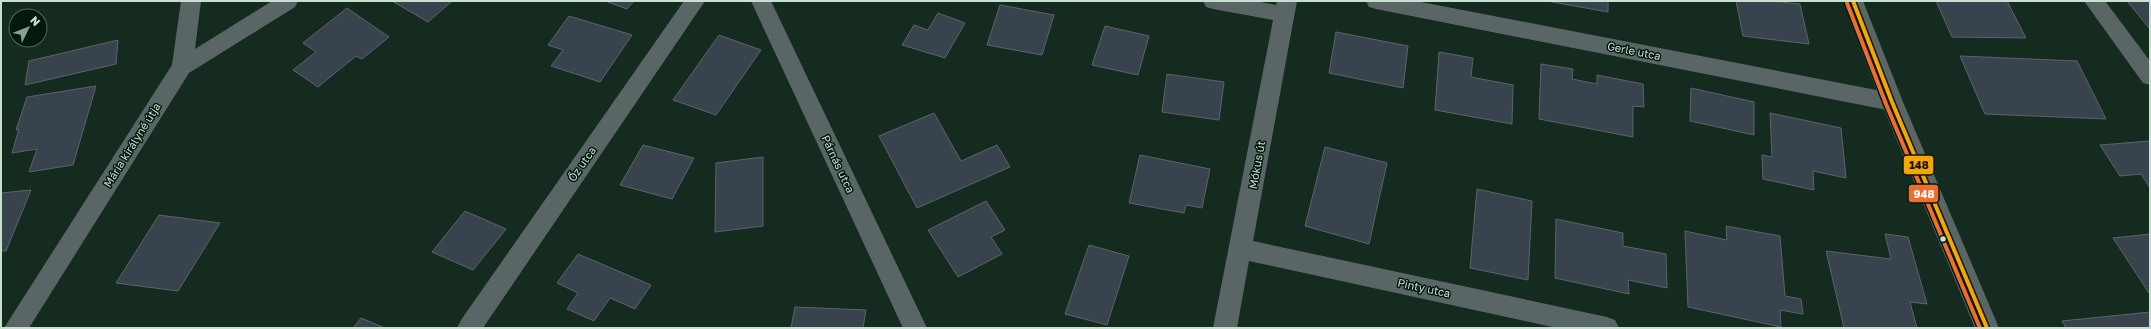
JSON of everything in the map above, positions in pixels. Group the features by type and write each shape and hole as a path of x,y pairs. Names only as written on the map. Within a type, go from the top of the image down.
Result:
{"street":[{"path":"182,67 191,1"},
{"name":"Mária királyné útja","path":"16,328 182,67 288,1"},
{"name":"Őz utca","path":"469,328 695,1"},
{"name":"Párnás utca","path":"761,1 915,328"},
{"path":"1213,1 1286,8"},
{"name":"Gerle utca","path":"1376,1 1892,102"},
{"path":"1853,1 1892,102 1987,328"},
{"path":"2094,1 2150,77"},
{"name":"Mókus út","path":"1225,328 1242,249 1286,8"},
{"name":"Pinty utca","path":"1242,249 1607,328"}],"building":[{"path":"392,1 452,1 428,22"},
{"path":"605,1 634,1 627,9"},
{"path":"1547,1 1608,1 1608,12"},
{"path":"1736,1 1771,1 1800,4 1809,44 1743,36"},
{"path":"1936,1 2007,1 2026,38 1952,37"},
{"path":"2127,1 2150,1 2150,29"},
{"path":"1000,5 1054,15 1042,55 987,45"},
{"path":"347,8 389,37 362,59 356,56 318,87 293,70 316,52 303,43"},
{"path":"938,13 965,23 945,58 902,45 914,25 928,30"},
{"path":"569,16 632,35 600,82 551,66 563,50 548,45"},
{"path":"1105,26 1149,36 1138,75 1092,65"},
{"path":"1336,32 1408,46 1403,88 1329,73"},
{"path":"719,35 761,50 716,115 673,100"},
{"path":"118,40 116,64 25,85 29,61"},
{"path":"1439,52 1473,58 1471,77 1513,85 1512,124 1435,110"},
{"path":"1960,56 2077,61 2106,119 1985,114"},
{"path":"1541,64 1573,69 1572,79 1597,84 1597,75 1643,84 1644,107 1633,106 1633,137 1539,119"},
{"path":"1167,74 1224,82 1219,120 1162,112"},
{"path":"96,86 73,165 29,172 37,149 12,153 19,129 16,130 27,97"},
{"path":"1691,88 1754,102 1754,135 1690,121"},
{"path":"934,113 961,161 997,145 1010,167 917,208 879,136"},
{"path":"1770,113 1841,128 1846,178 1813,171 1814,190 1763,179 1762,155 1772,157"},
{"path":"2150,141 2150,188 2141,174 2120,176 2100,145"},
{"path":"643,145 694,158 672,199 620,185"},
{"path":"1325,147 1387,163 1369,244 1305,226"},
{"path":"1140,155 1210,169 1202,208 1186,205 1184,213 1129,203"},
{"path":"763,157 763,226 715,232 716,163"},
{"path":"1477,189 1532,201 1528,280 1470,268"},
{"path":"31,190 6,251 1,251 1,193"},
{"path":"986,201 1005,230 991,237 1002,254 958,277 928,230"},
{"path":"465,211 506,229 473,270 432,252"},
{"path":"159,215 220,223 178,291 116,283"},
{"path":"1556,219 1623,233 1623,246 1666,254 1667,288 1628,280 1629,294 1555,278"},
{"path":"1726,226 1780,236 1785,296 1801,299 1803,314 1780,310 1781,327 1688,307 1685,231 1727,240"},
{"path":"1885,234 1908,237 1927,304 1910,302 1917,328 1844,328 1826,251 1891,259"},
{"path":"2150,234 2150,293 2149,293 2113,238"},
{"path":"1089,245 1129,256 1107,325 1065,314"},
{"path":"578,254 651,285 635,309 610,298 594,321 567,309 578,293 557,283"},
{"path":"795,307 866,310 863,328 791,328"},
{"path":"2150,312 2150,328 2066,328 2062,321"},
{"path":"361,318 385,328 353,328"}],"transit line":[{"name":"148","path":"1853,1 1892,102 1987,328"},
{"name":"948","path":"1847,3 1886,104 1980,328"}]}
